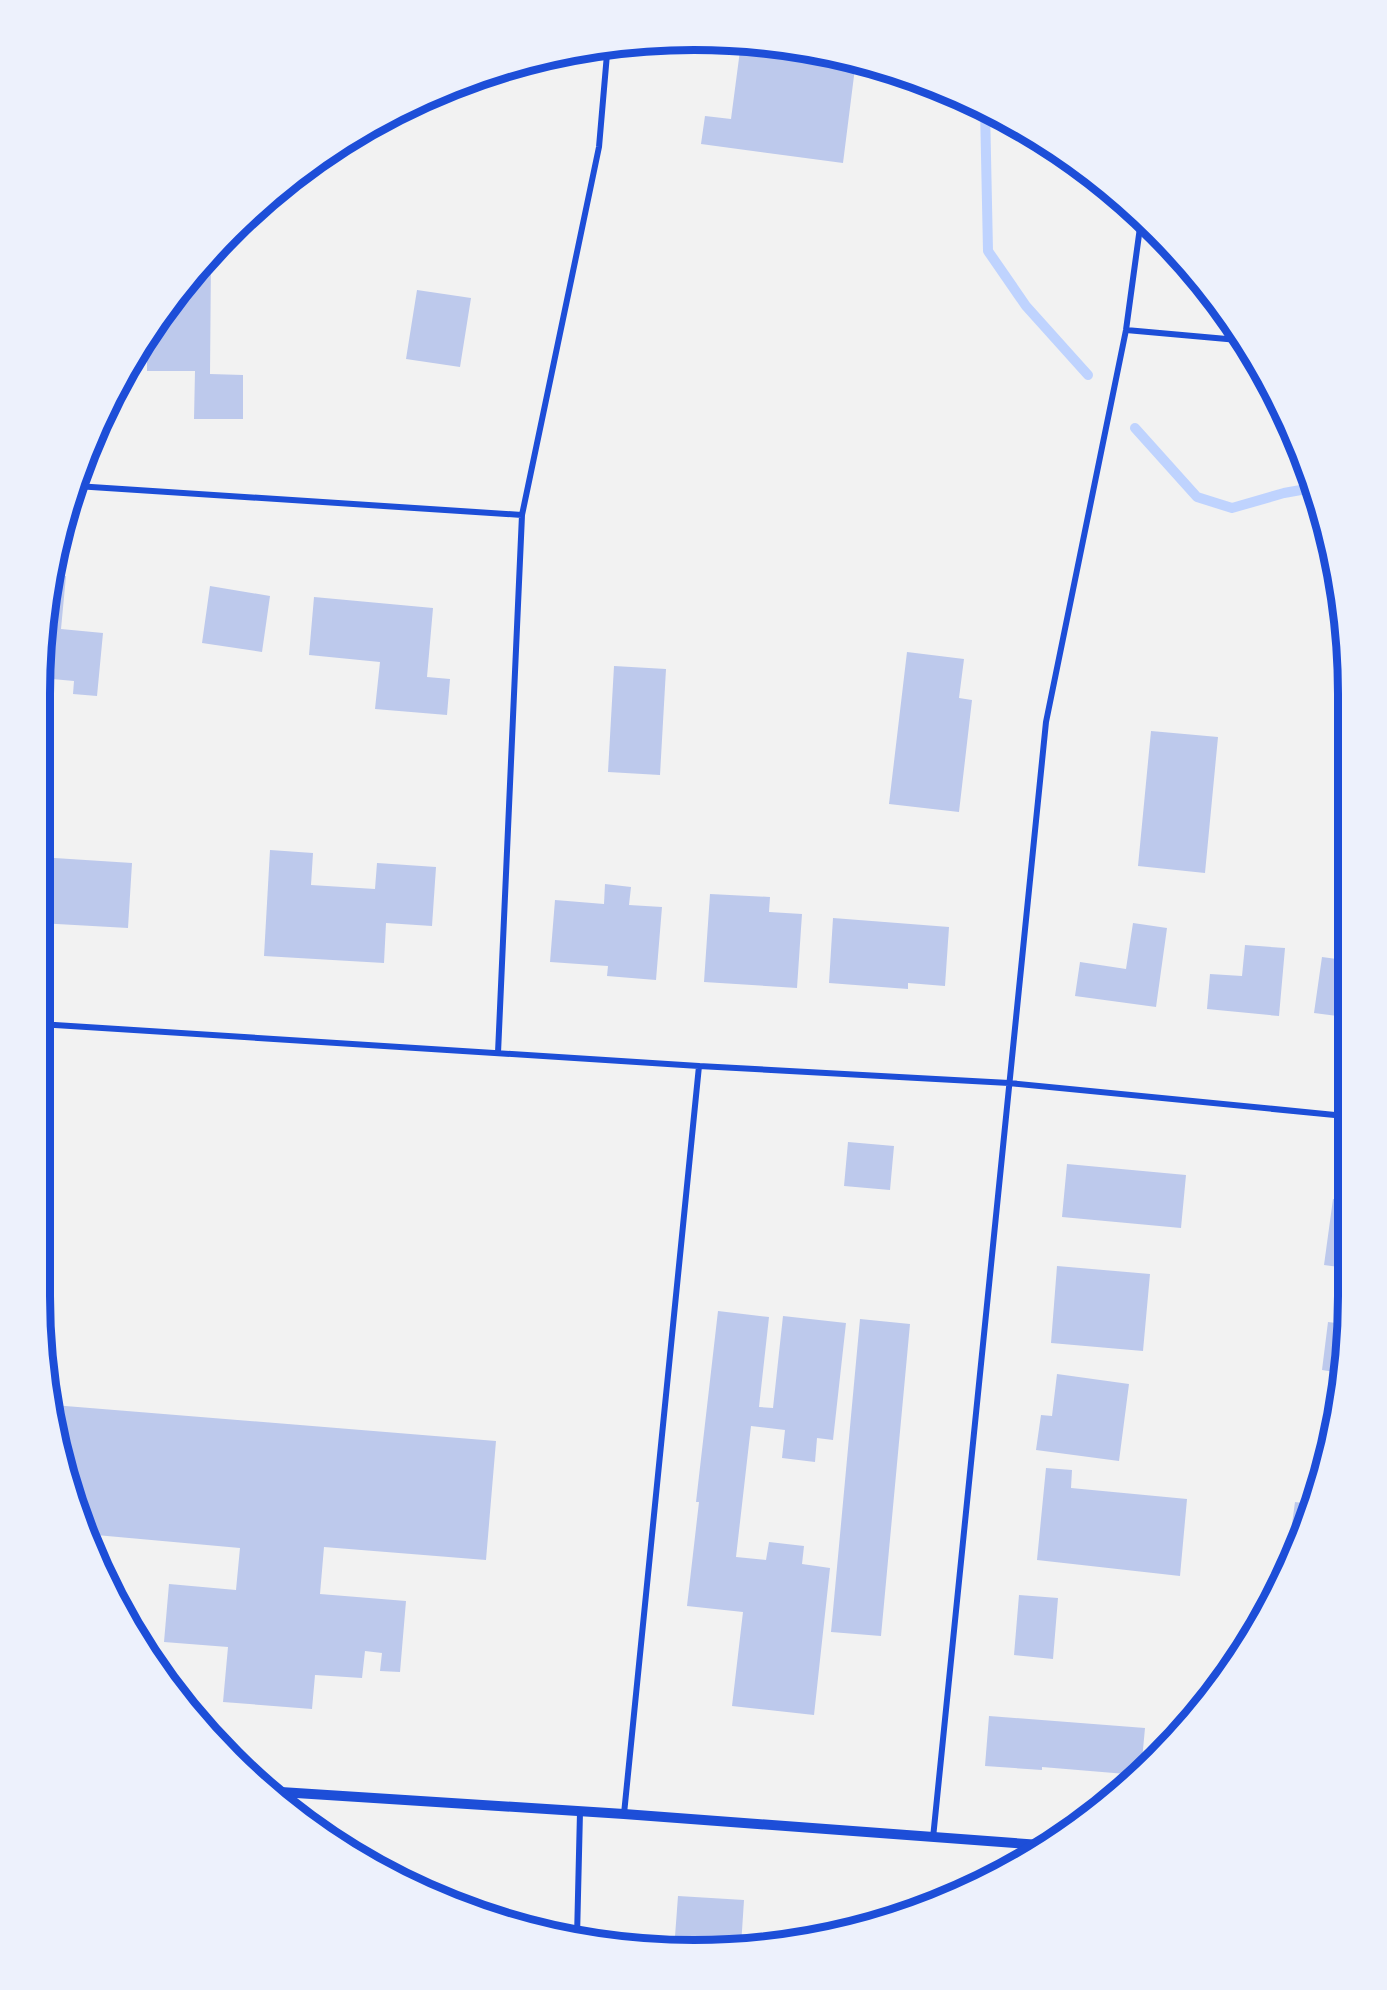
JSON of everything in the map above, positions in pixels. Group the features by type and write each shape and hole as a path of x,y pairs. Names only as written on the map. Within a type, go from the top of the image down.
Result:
{"street":[{"path":"498,1053 522,515 599,147 606,56"},
{"path":"933,1838 1046,722 1126,330 1140,229"},
{"path":"1126,330 1231,339"},
{"path":"84,487 522,515"},
{"path":"50,1025 699,1066 1009,1083 1338,1115"},
{"path":"624,1814 699,1066"},
{"path":"283,1792 624,1814 1031,1844"},
{"path":"577,1930 580,1812"}],"building":[{"path":"740,51 778,55 855,70 843,163 701,144 705,116 731,119"},
{"path":"211,267 210,374 243,375 243,419 194,419 195,371 147,371 147,354 183,301"},
{"path":"417,290 471,298 460,367 406,359"},
{"path":"61,576 66,576 61,629 103,633 97,696 73,694 74,681 50,679 55,609"},
{"path":"210,586 270,596 262,652 202,643"},
{"path":"314,597 433,608 427,677 450,679 447,715 375,709 380,662 309,655"},
{"path":"907,652 964,659 959,698 972,700 959,812 889,804"},
{"path":"614,666 666,669 660,775 608,772"},
{"path":"1151,731 1218,737 1205,873 1138,866"},
{"path":"270,850 313,853 311,885 375,889 377,863 436,867 432,926 386,923 384,963 264,956"},
{"path":"50,858 132,863 128,928 50,924"},
{"path":"605,884 631,887 629,905 662,907 656,980 607,976 608,966 550,962 555,900 604,904"},
{"path":"710,894 770,897 769,912 802,914 797,988 704,982"},
{"path":"833,918 949,927 945,986 908,983 908,989 829,983"},
{"path":"1133,923 1167,928 1156,1007 1075,996 1080,962 1126,969"},
{"path":"1245,945 1285,948 1279,1016 1207,1009 1210,974 1242,976"},
{"path":"1322,957 1338,959 1338,1016 1314,1013"},
{"path":"848,1142 894,1146 890,1190 844,1186"},
{"path":"1067,1164 1186,1175 1181,1228 1062,1217"},
{"path":"1333,1199 1338,1200 1338,1267 1324,1265"},
{"path":"1057,1266 1150,1274 1143,1351 1051,1343"},
{"path":"718,1311 769,1317 759,1407 773,1408 783,1316 846,1323 833,1440 817,1438 815,1462 782,1458 785,1430 751,1426 736,1557 766,1560 769,1542 804,1546 802,1564 830,1568 814,1715 732,1706 743,1612 687,1606 699,1502 696,1502"},
{"path":"860,1319 910,1324 881,1636 831,1632"},
{"path":"1328,1322 1337,1323 1333,1372 1322,1370"},
{"path":"1057,1374 1129,1384 1119,1461 1036,1450 1041,1415 1052,1416"},
{"path":"59,1406 496,1441 486,1560 324,1547 320,1594 406,1601 400,1672 380,1671 382,1653 365,1651 362,1678 315,1675 312,1709 223,1702 228,1647 164,1642 169,1584 236,1590 240,1548 96,1535 71,1463"},
{"path":"1046,1468 1072,1470 1071,1488 1187,1499 1180,1576 1037,1560"},
{"path":"1295,1502 1303,1503 1303,1504 1290,1537"},
{"path":"1019,1595 1058,1598 1053,1659 1014,1655"},
{"path":"989,1716 1145,1728 1142,1758 1126,1774 1042,1767 1042,1770 985,1766"},
{"path":"678,1896 744,1900 741,1938 675,1940"}],"waterway":[{"path":"985,120 988,251 1026,306 1088,375"},
{"path":"1135,428 1197,497 1232,508 1304,489"}]}
